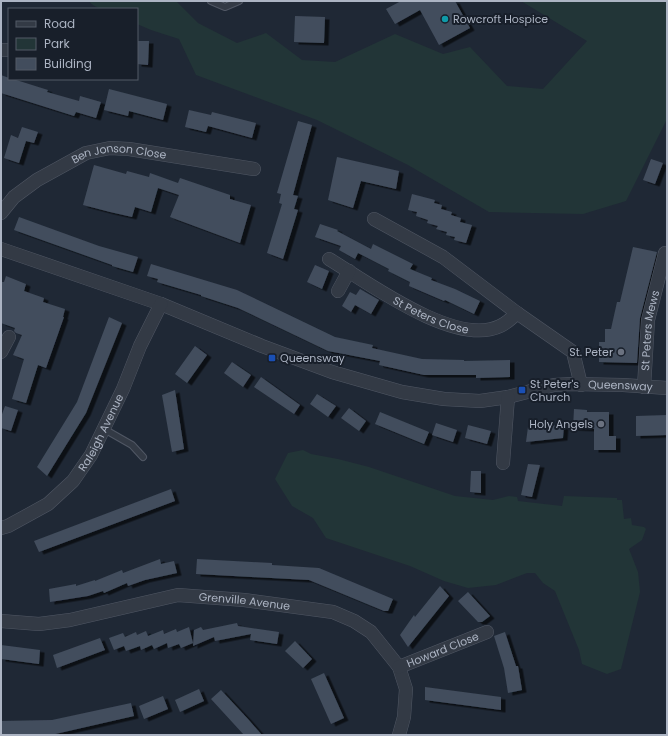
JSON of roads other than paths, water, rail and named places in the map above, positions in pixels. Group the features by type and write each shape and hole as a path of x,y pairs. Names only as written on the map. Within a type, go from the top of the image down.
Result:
{"street":[{"name":"Ben Jonson Close","path":"1,213 14,196 37,180 86,153 110,148 129,149 254,169"},
{"path":"374,219 443,257 517,313 573,352 582,384"},
{"name":"Queensway","path":"1,248 161,304 262,346 332,372 395,390 444,399 480,401 508,397 554,385 622,385 667,388"},
{"name":"St Peters Mews","path":"644,386 648,320 665,252"},
{"name":"St Peters Close","path":"329,259 414,311 459,329 478,331 499,327 517,313"},
{"path":"338,291 349,271"},
{"name":"Raleigh Avenue","path":"1,528 8,526 48,504 73,481 91,455 104,429 123,389 140,346 161,304"},
{"path":"1,352 9,337"},
{"path":"504,463 508,397"},
{"name":"Grenville Avenue","path":"1,621 39,624 70,620 178,595 244,600 333,612 371,632 399,667 406,689 404,717 399,735"},
{"name":"Howard Close","path":"399,667 487,632"}],"lane":[{"path":"211,1 225,7 239,1"},
{"path":"104,429 132,445 143,457"}],"place":[{"name":"Rowcroft Hospice","path":"445,19"},
{"name":"St. Peter","path":"621,352"},
{"name":"Queensway","path":"272,358"},
{"name":"St Peter's Church","path":"522,390"},
{"name":"Holy Angels","path":"601,424"}]}
